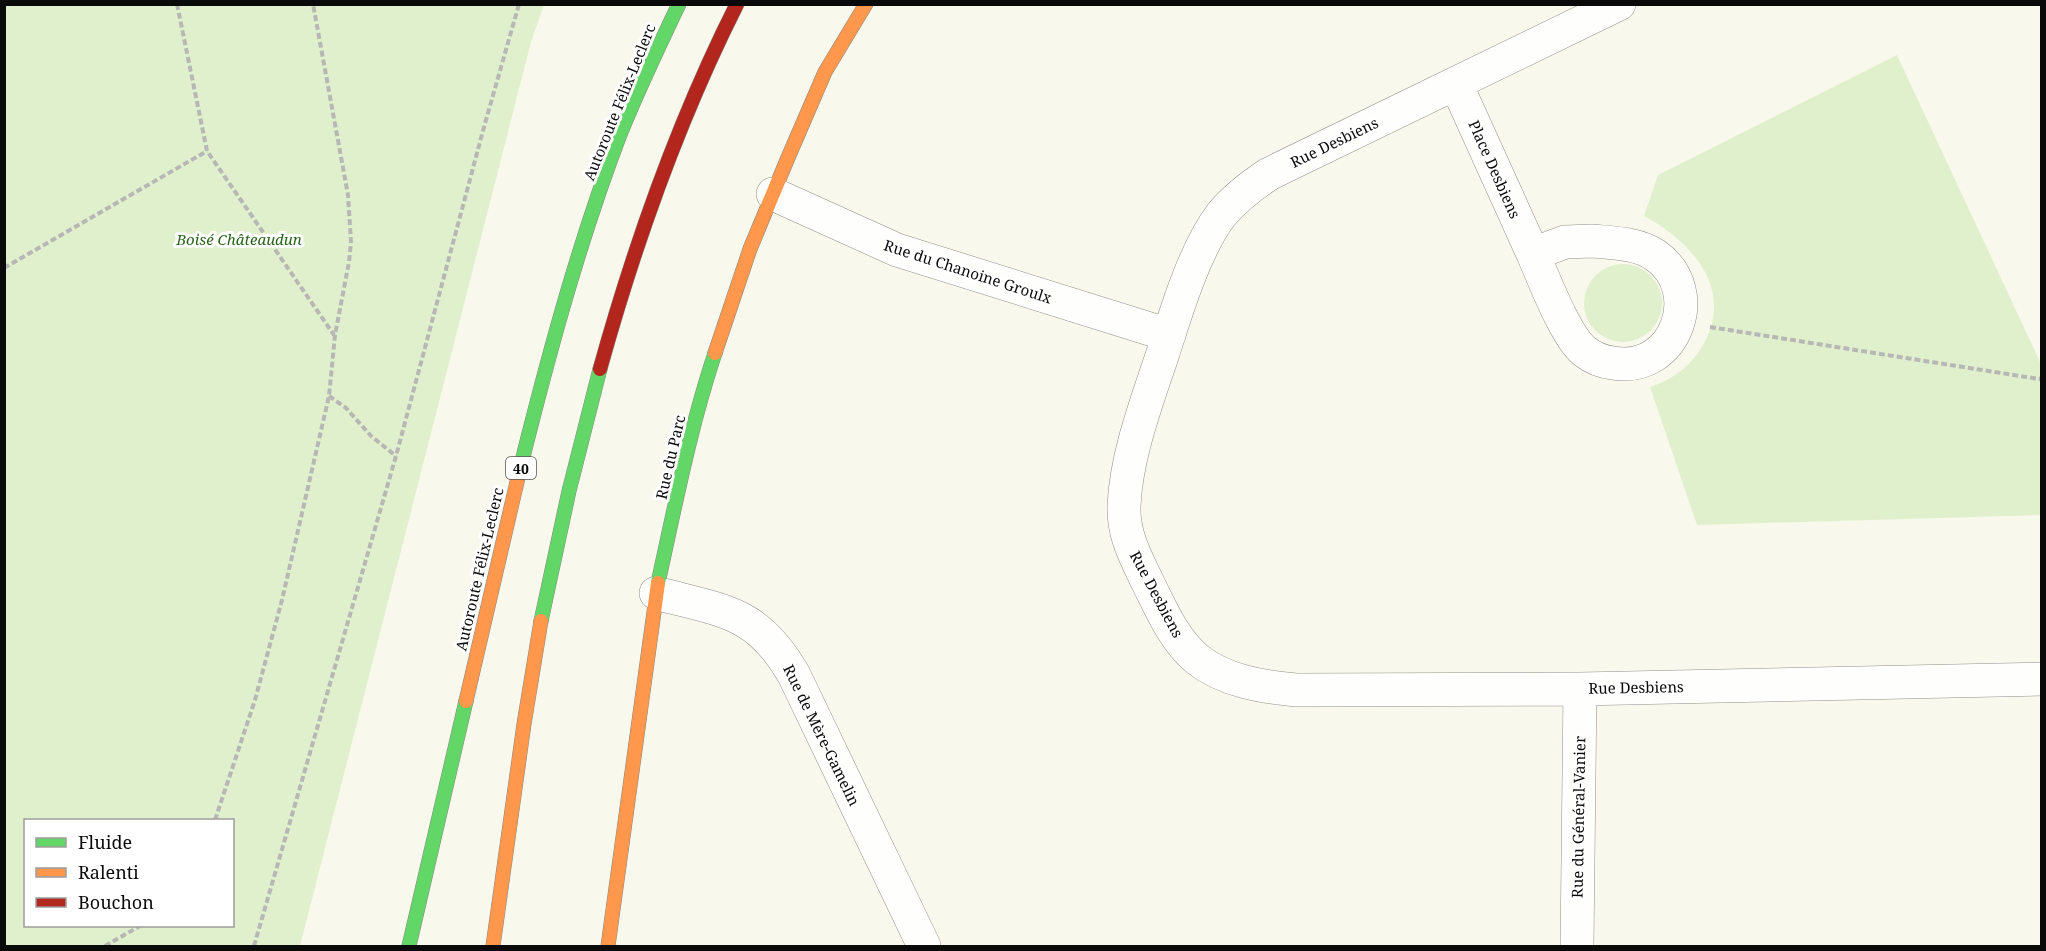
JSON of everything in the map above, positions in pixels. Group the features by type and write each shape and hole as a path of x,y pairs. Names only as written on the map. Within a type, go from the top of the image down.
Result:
{"main road":[{"name":"Autoroute Félix-Leclerc","path":"409,946 515,489 556,331 607,171 637,95 679,4"},
{"path":"493,946 536,648 560,528 583,434 623,288 649,211 710,57 737,4"},
{"name":"Rue du Parc","path":"608,946 656,593 703,390 750,249 773,194 825,72 866,4"}],"street":[{"name":"Rue Desbiens","path":"1619,4 1269,174 1235,200 1220,216 1204,242 1169,335 1137,440 1127,479 1124,508 1126,530 1134,554 1178,638 1197,659 1217,671 1242,681 1296,690 1580,688 2042,679"},
{"name":"Place Desbiens","path":"1456,84 1572,338 1585,352 1602,361 1621,364 1640,362 1658,353 1671,339 1679,322"},
{"name":"Rue du Chanoine Groulx","path":"773,194 897,250 1169,335"},
{"path":"1533,254 1565,242 1592,241 1635,246 1654,254 1668,267 1678,284 1682,303 1679,322"},
{"name":"Rue de Mère-Gamelin","path":"656,593 733,614 753,625 770,639 784,656 924,946"},
{"name":"Rue du Général-Vanier","path":"1577,946 1580,688"}],"path":[{"path":"177,4 207,151 335,335"},
{"path":"215,819 239,752 272,643 329,396 335,335 350,262 350,222 340,149 314,4"},
{"path":"254,946 396,456 519,4"},
{"path":"4,268 207,151"},
{"path":"1679,322 2039,380 2042,378"},
{"path":"329,396 346,408 371,436 396,456"},
{"path":"105,946 138,927"}],"green space":[{"name":"Boisé Châteaudun","path":"5,4 544,5 531,42 300,946 5,946"},
{"path":"1897,55 2041,364 2041,515 1697,525 1650,387 1681,371 1693,359 1703,345 1712,324 1714,305 1711,286 1692,253 1678,239 1644,216 1658,175"},
{"path":"1623,264 1638,267 1651,275 1659,288 1662,303 1659,318 1651,331 1638,339 1623,342 1608,339 1595,331 1587,318 1584,303 1587,288 1595,275 1608,267"}],"traffic: fast":[{"path":"520,469 565,302 604,178 633,103 679,4"},
{"path":"658,583 690,438 715,353"},
{"path":"541,621 569,491 600,369"},
{"path":"409,946 466,701"}],"traffic: slow":[{"path":"715,353 750,249 825,72 866,4"},
{"path":"466,701 520,469"},
{"path":"608,946 658,583"},
{"path":"493,946 541,621"}],"traffic: jam":[{"path":"600,369 628,275 660,183 696,93 737,4"}]}
